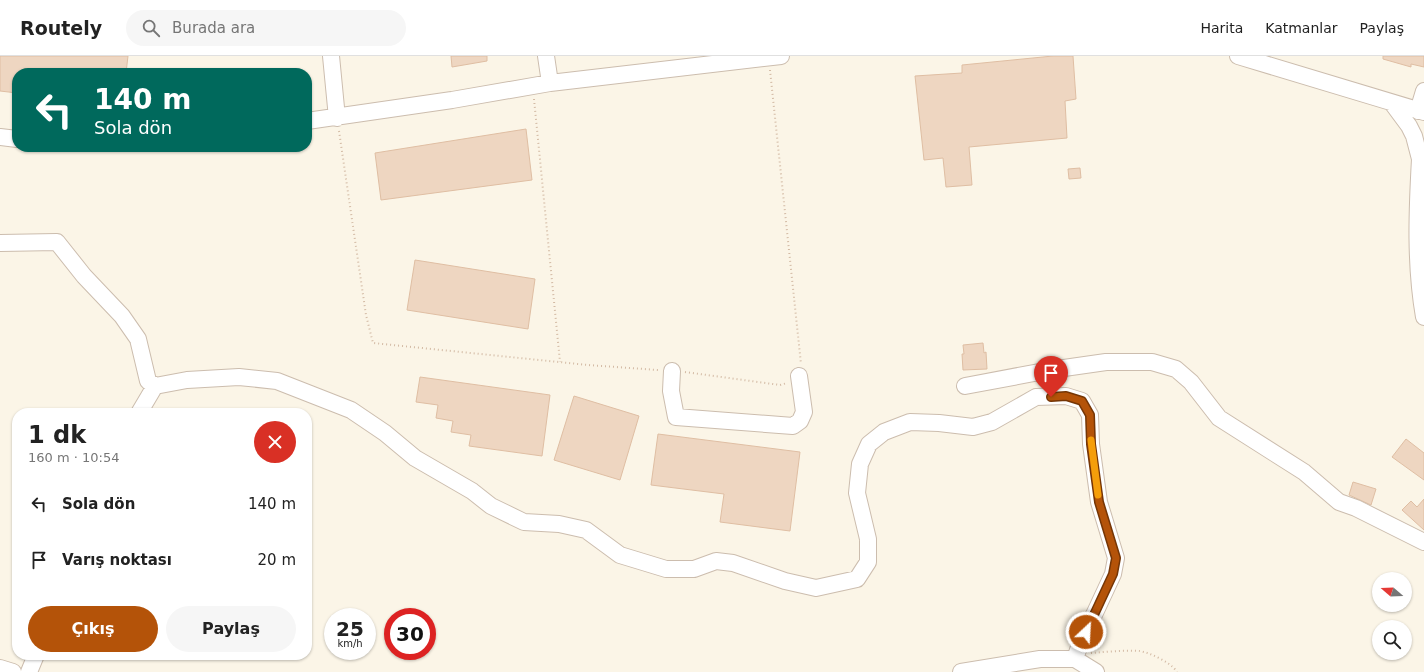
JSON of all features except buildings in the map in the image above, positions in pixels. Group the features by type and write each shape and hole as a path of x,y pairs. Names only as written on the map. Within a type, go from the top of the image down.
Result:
{"street":[{"path":"331,56 337,118"},
{"path":"546,56 550,83"},
{"path":"1238,56 1421,111 1424,91"},
{"path":"312,120 452,100 550,83 773,57"},
{"path":"1392,103 1409,126 1422,156 1417,210 1418,260 1424,317"},
{"path":"0,138 12,139"},
{"path":"0,243 57,242 84,276 122,316 138,339 148,380 155,386"},
{"path":"965,386 1050,370 1106,362 1152,362 1176,369 1191,382 1219,418 1304,472 1339,502 1356,508 1424,542"},
{"path":"672,371 671,391 676,417 793,426 800,421 804,412 799,376"},
{"path":"142,408 155,386 187,380 239,377 277,381 351,410 385,433 415,458 472,491 491,506 524,522 559,524 586,530 620,555 666,569 694,569 716,561 733,563 785,581 816,588 857,579 868,562 868,539 857,492 860,464 869,444 884,432 910,422 939,423 973,427 992,422 1036,397 1066,396 1082,401 1090,415 1091,444 1099,502 1116,558 1113,574 1075,659"},
{"path":"961,672 1040,659 1075,659 1096,672"},
{"path":"29,672 34,660"},
{"path":"0,668 13,672"}],"path":[{"path":"337,118 366,315 373,343 560,362 672,371 780,385 799,376 801,366 786,234 773,57"},
{"path":"533,86 560,362"},
{"path":"1075,659 1085,653 1140,651 1175,668 1177,672"}],"slow traffic":[{"path":"1091,440 1098,495"}],"route":[{"path":"1051,397 1066,396 1082,401 1090,415 1091,444 1099,502 1116,558 1113,574 1086,632"}]}
